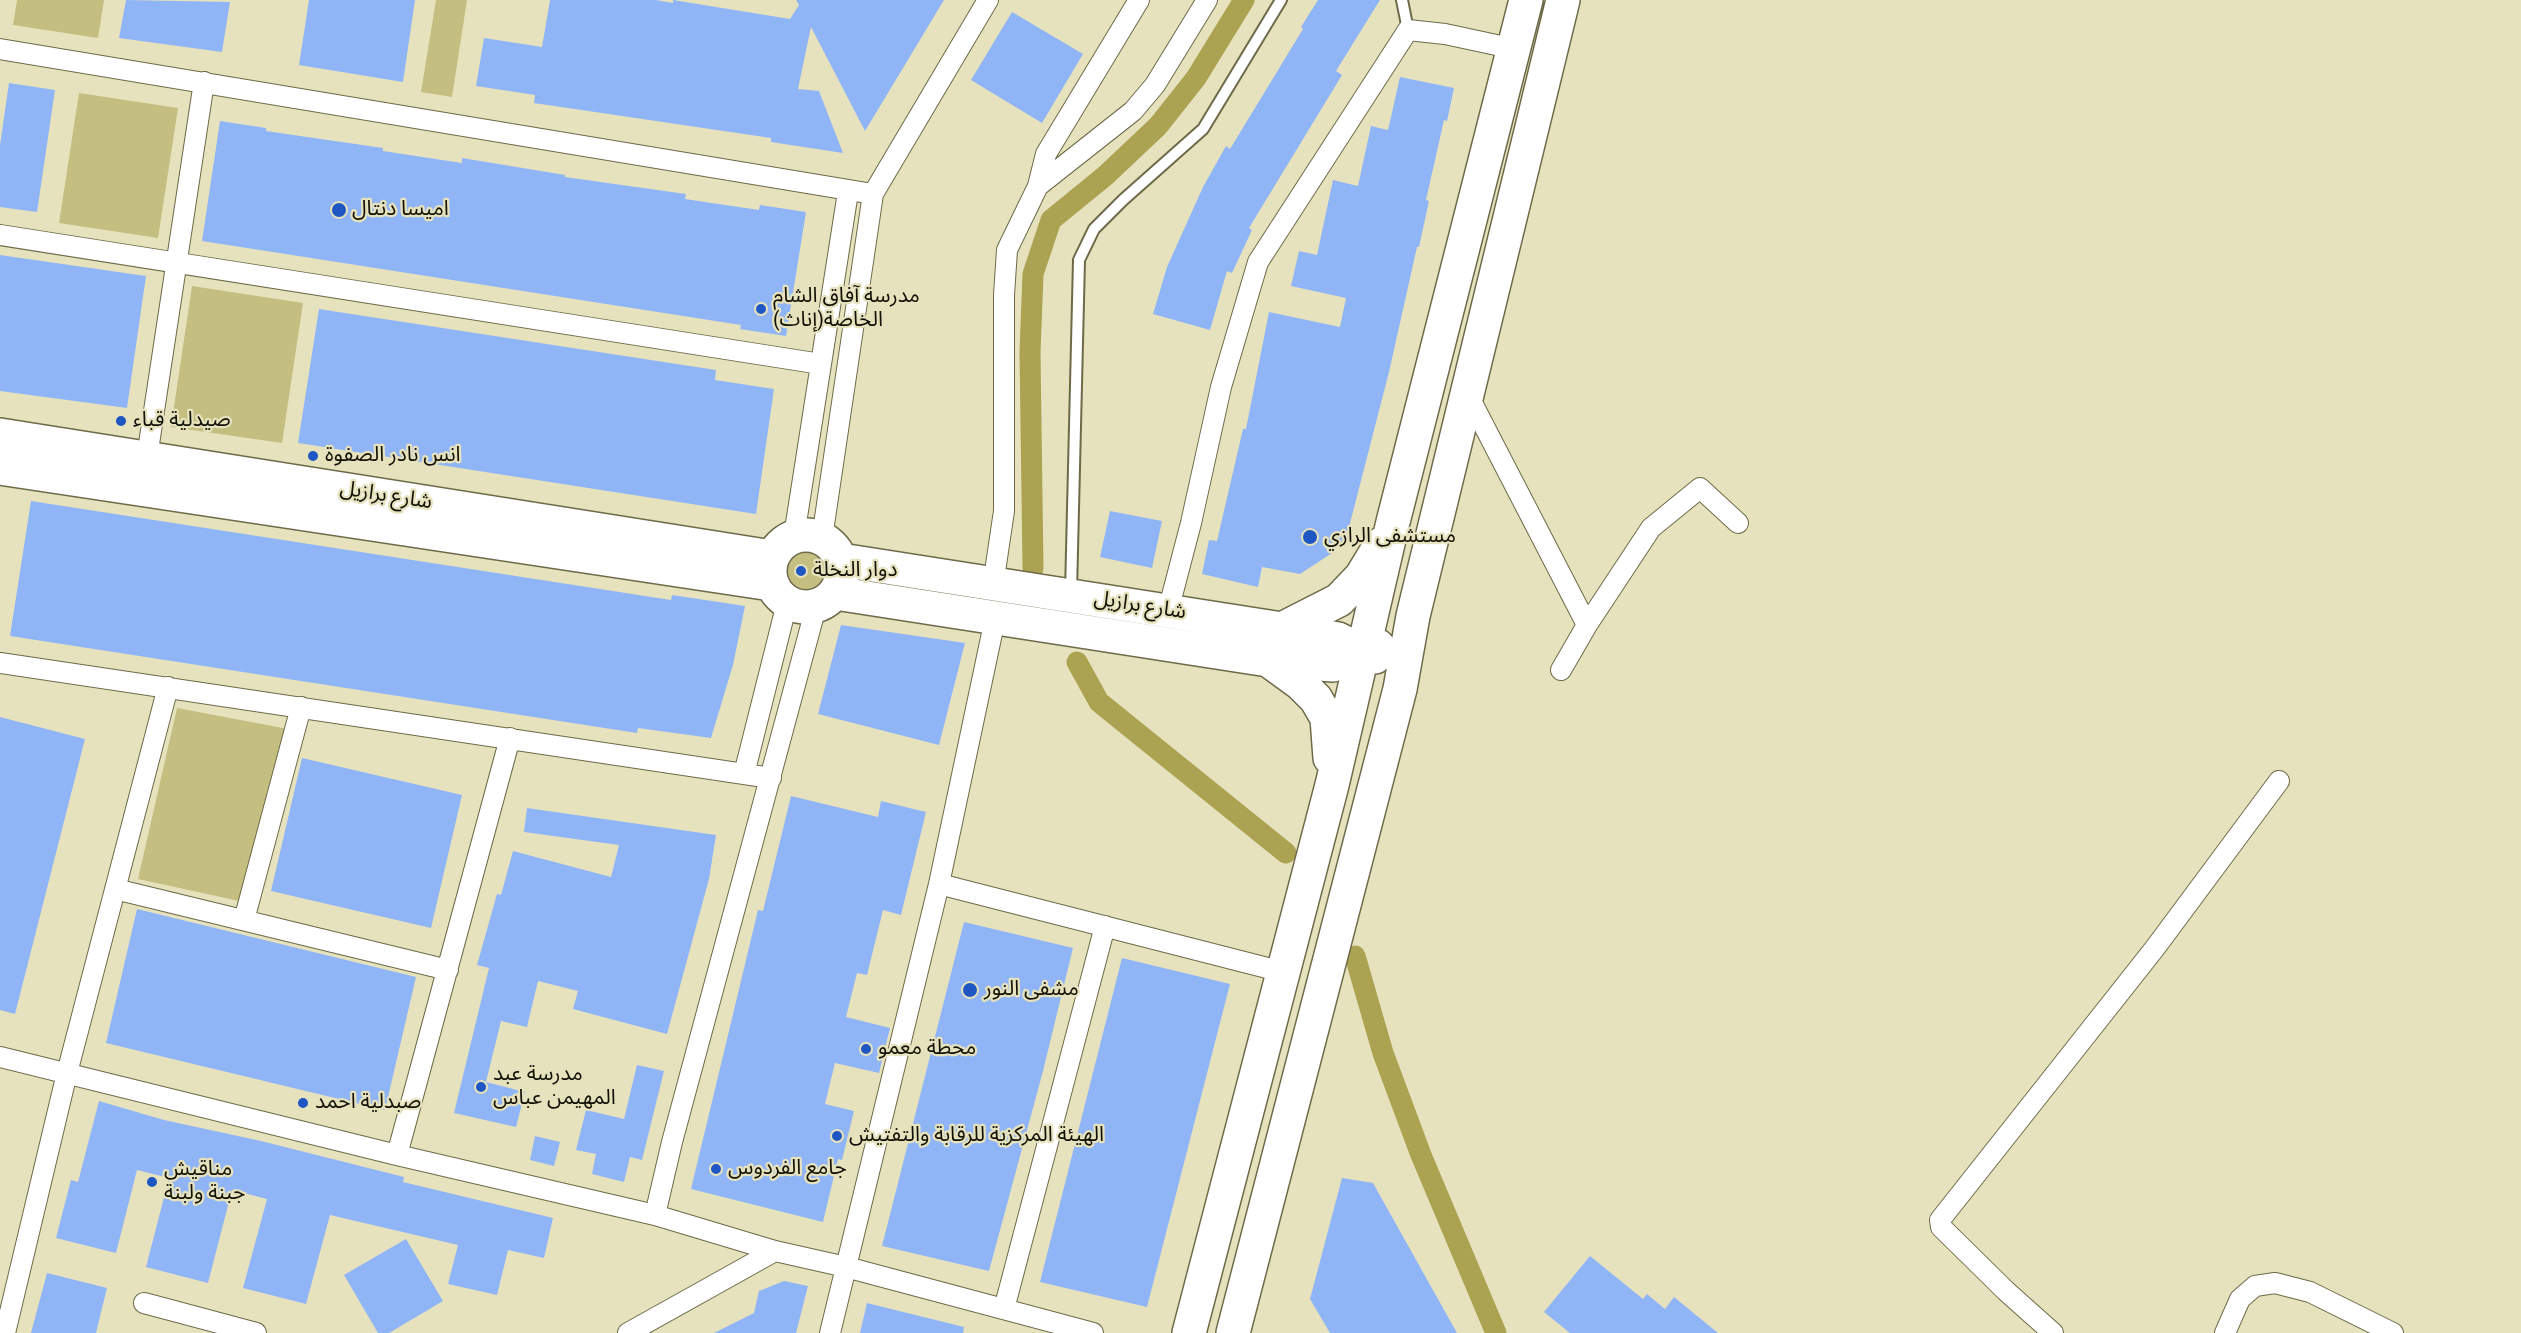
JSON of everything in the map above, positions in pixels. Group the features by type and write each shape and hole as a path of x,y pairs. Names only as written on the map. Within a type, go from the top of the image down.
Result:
{"highway":[{"path":"1189,1333 1332,785 1393,522 1526,0"},
{"path":"1233,1333 1400,689 1413,616 1563,0"},
{"name":"شارع برازيل","path":"0,435 147,458 805,572 994,619 1268,660 1301,684 1316,699 1327,718 1332,785"},
{"name":"شارع برازيل","path":"0,468 805,572 993,585 1282,628 1338,639 1364,651 1383,662 1400,689"},
{"path":"1282,628 1339,600 1361,577 1393,522"},
{"path":"1268,660 1333,665 1389,642 1413,616"}],"street":[{"path":"655,1215 675,1131 771,778 805,572 873,194 988,0"},
{"path":"993,585 1004,512 1004,295 1007,250 1038,186 1046,154 1139,0"},
{"path":"1038,186 1133,111 1155,86 1207,0"},
{"path":"1168,611 1191,523 1221,387 1258,262 1408,30 1445,34 1515,50"},
{"path":"0,49 848,192 873,194"},
{"path":"147,458 175,261 204,82"},
{"path":"744,774 805,572 821,364 848,192"},
{"path":"0,235 821,364"},
{"path":"1467,393 1587,625"},
{"path":"1561,670 1587,625 1651,528 1700,488 1738,523"},
{"path":"830,1333 939,884 994,619"},
{"path":"0,663 771,778"},
{"path":"5,1333 67,1073 168,687"},
{"path":"244,920 301,707"},
{"path":"397,1155 510,738"},
{"path":"2053,1333 1949,1235 1941,1227 1940,1220 2155,948 2279,781"},
{"path":"939,884 1283,972"},
{"path":"116,889 447,970"},
{"path":"1004,1309 1105,926"},
{"path":"0,1056 397,1155 655,1215 776,1251 846,1267 1093,1333"},
{"path":"628,1333 776,1251"},
{"path":"2225,1333 2240,1299 2255,1286 2275,1283 2310,1292 2393,1333"},
{"path":"144,1303 256,1333"}],"lane":[{"path":"1071,595 1079,260 1094,230 1123,200 1203,129 1281,0"},
{"path":"1402,0 1408,30"}],"shaded area":[{"path":"17,0 104,0 98,38 13,25"},
{"path":"436,0 467,0 452,97 421,92"},
{"path":"79,93 178,108 158,238 59,223"},
{"path":"192,286 303,303 282,443 171,427"},
{"path":"806,550 814,551 821,556 826,563 826,579 821,586 814,591 806,592 798,591 791,586 786,579 785,571 786,563 791,556 798,551"},
{"path":"177,708 288,729 239,901 138,879"}],"building":[{"path":"126,0 230,2 222,52 119,38"},
{"path":"309,0 415,0 403,82 299,65"},
{"path":"550,0 656,0 673,3 673,0 790,19 799,5 796,0 944,0 865,131 811,27 798,89 819,91 843,153 771,142 771,138 534,103 535,95 476,86 484,38 542,47"},
{"path":"1318,0 1380,0 1336,71 1342,75 1249,228 1252,230 1232,273 1227,271 1210,330 1153,314 1167,267 1203,187 1226,146 1230,149 1303,29 1301,27"},
{"path":"1012,12 1083,54 1042,123 971,80"},
{"path":"1400,77 1454,88 1447,121 1444,120 1426,200 1429,201 1419,247 1417,247 1389,372 1347,535 1332,553 1300,574 1262,567 1258,587 1202,574 1209,540 1217,541 1243,429 1246,429 1269,312 1340,327 1346,298 1291,286 1299,251 1317,255 1333,180 1358,186 1371,126 1388,130"},
{"path":"9,83 55,90 37,212 0,207 0,145"},
{"path":"220,121 266,128 266,131 383,148 383,151 462,163 462,158 565,175 565,177 686,194 685,199 759,210 760,205 806,212 786,336 740,329 741,325 202,241"},
{"path":"0,255 146,276 127,408 0,391"},
{"path":"319,309 716,370 715,380 774,389 756,514 298,443"},
{"path":"31,501 671,600 672,595 745,606 733,665 711,738 638,728 637,733 10,636"},
{"path":"1110,511 1162,521 1152,568 1100,557"},
{"path":"841,625 965,643 939,745 818,714"},
{"path":"0,717 85,739 15,1014 0,1010"},
{"path":"302,758 462,795 431,928 271,891"},
{"path":"791,796 878,817 881,801 926,812 901,915 883,910 867,975 857,973 846,1017 890,1028 879,1073 835,1063 825,1104 854,1111 842,1160 838,1159 823,1222 691,1189 758,910 763,911"},
{"path":"527,808 716,835 709,879 667,1034 573,1009 578,991 538,981 527,1027 501,1021 486,1082 525,1092 516,1127 454,1113 489,968 477,965 497,894 501,895 513,851 611,877 619,845 524,832"},
{"path":"137,909 416,977 385,1110 106,1043"},
{"path":"964,922 1073,948 1043,1071 989,1271 882,1246"},
{"path":"1122,958 1230,984 1147,1307 1040,1282"},
{"path":"637,1065 664,1071 642,1160 630,1157 624,1182 592,1174 596,1154 576,1150 586,1110 624,1119"},
{"path":"99,1101 164,1120 261,1141 404,1177 403,1182 553,1218 544,1258 508,1250 497,1295 448,1284 458,1245 330,1215 306,1304 243,1288 267,1199 232,1190 208,1283 146,1267 169,1178 137,1170 116,1253 56,1238 71,1180 78,1182"},
{"path":"535,1136 560,1142 554,1166 530,1160"},
{"path":"1342,1178 1373,1183 1457,1333 1330,1333 1310,1299"},
{"path":"406,1239 443,1301 389,1333 378,1333 344,1275"},
{"path":"1590,1256 1643,1299 1647,1294 1665,1309 1674,1297 1718,1333 1570,1333 1544,1312"},
{"path":"47,1273 107,1288 96,1333 31,1333"},
{"path":"784,1281 808,1286 796,1333 714,1333 754,1313 759,1291"},
{"path":"867,1303 964,1327 963,1333 860,1333"}],"waterway":[{"path":"1033,568 1030,352 1033,274 1051,220 1105,176 1158,126 1196,78 1244,0"},
{"path":"1077,662 1099,702 1286,853"},
{"path":"1355,956 1383,1053 1421,1155 1496,1333"}],"place":[{"name":"اميسا دنتال","path":"339,210"},
{"name":"مدرسة آفاق الشام الخاصة(إناث)","path":"761,309"},
{"name":"صيدلية قباء","path":"121,421"},
{"name":"انس نادر الصفوة","path":"313,456"},
{"name":"مستشفى الرازي","path":"1310,537"},
{"name":"دوار النخلة","path":"801,571"},
{"name":"مشفى النور","path":"970,990"},
{"name":"محطة معمو","path":"866,1049"},
{"name":"مدرسة عبد المهيمن عباس","path":"481,1087"},
{"name":"صبدلية احمد","path":"303,1103"},
{"name":"الهيئة المركزية للرقابة والتفتيش","path":"837,1136"},
{"name":"جامع الفردوس","path":"716,1169"},
{"name":"مناقيش جبنة ولبنة","path":"152,1182"}]}
